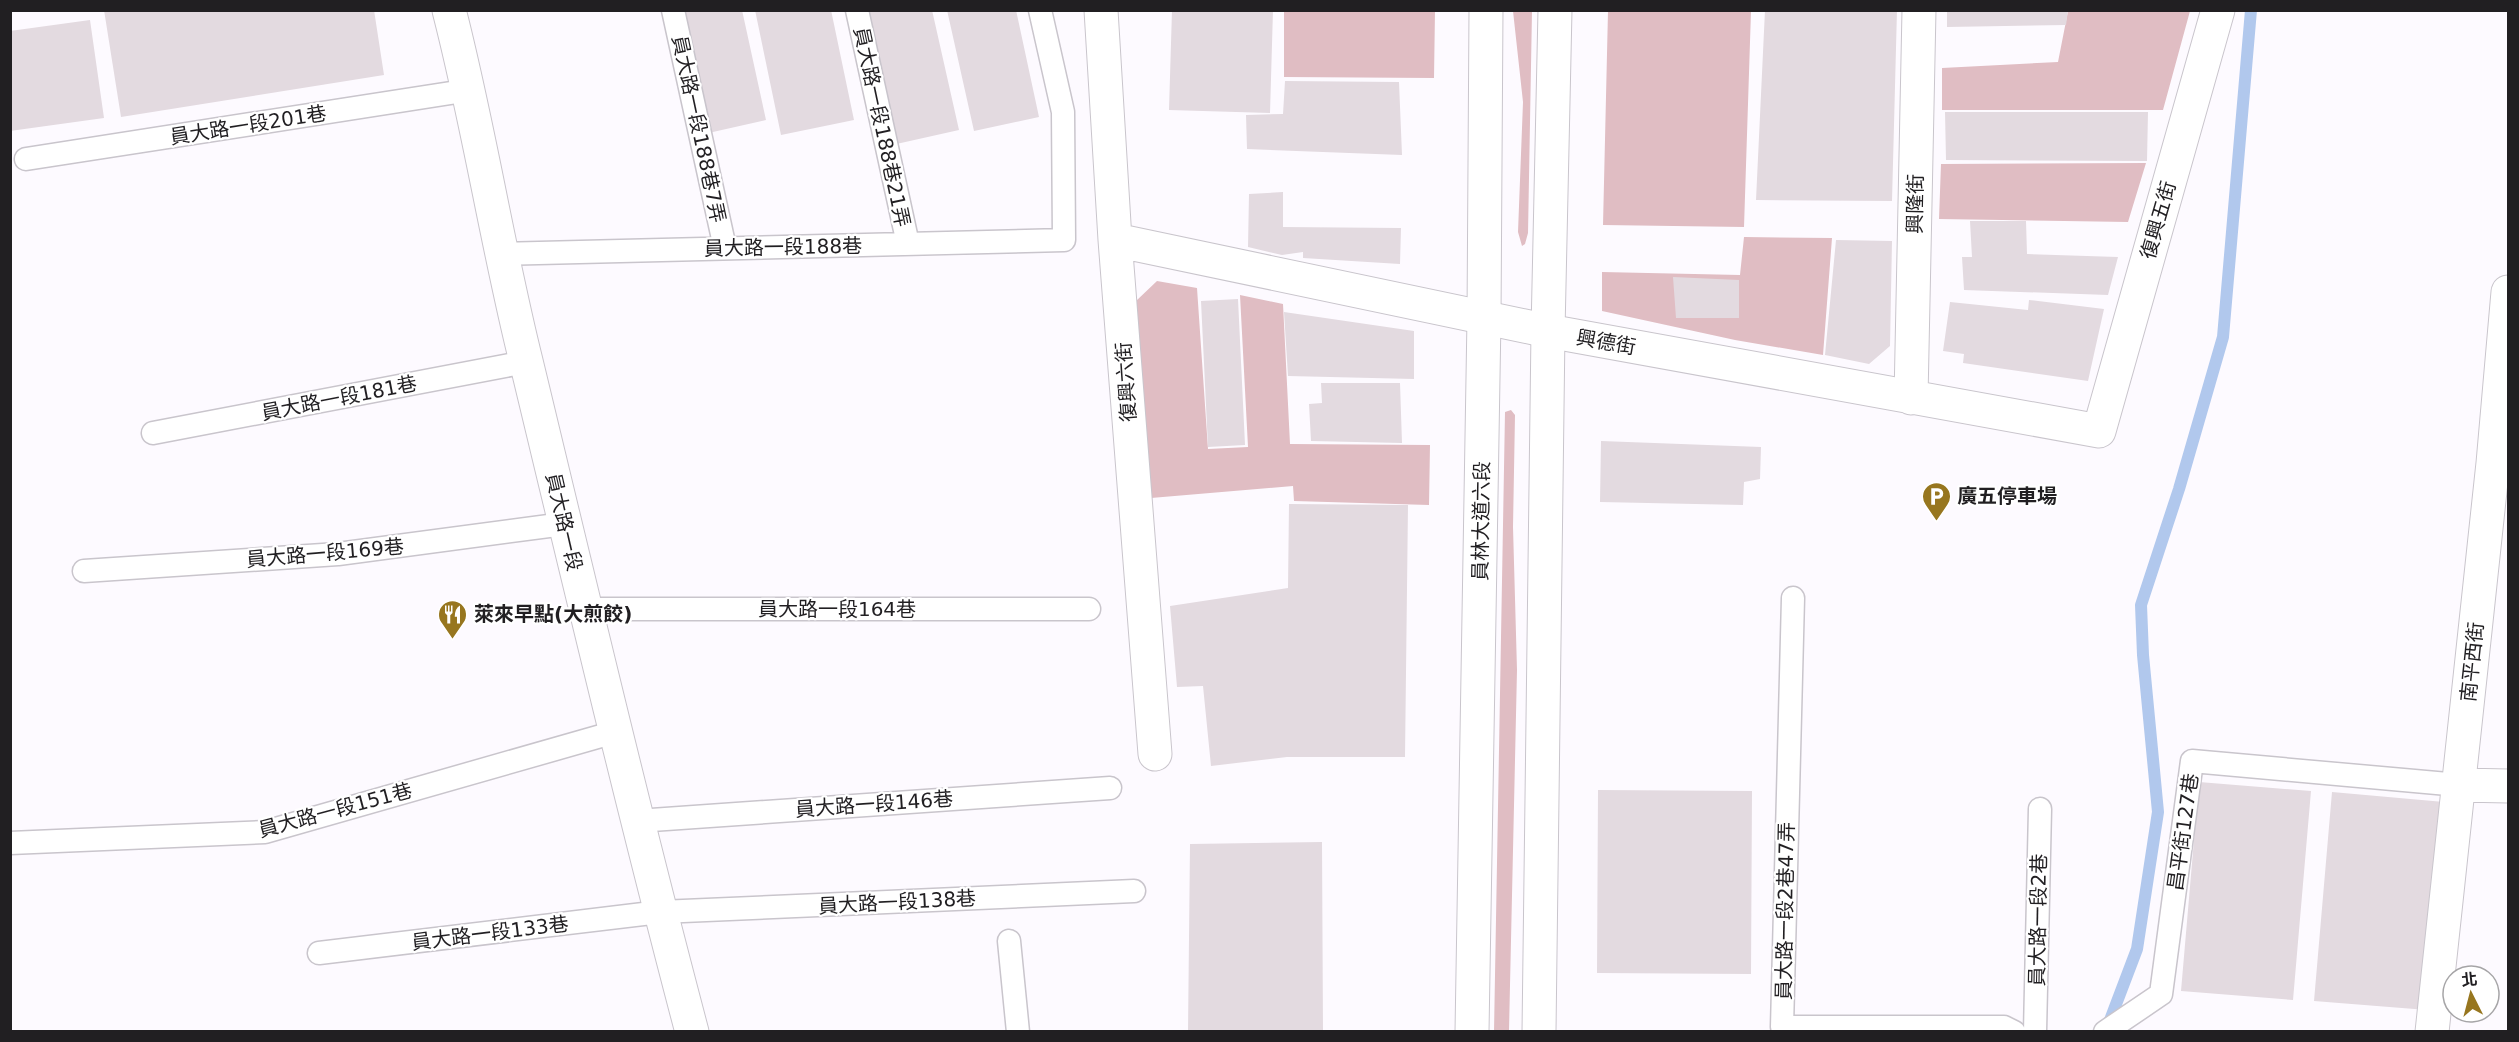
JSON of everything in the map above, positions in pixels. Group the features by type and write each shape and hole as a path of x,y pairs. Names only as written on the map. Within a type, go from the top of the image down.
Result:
{"street":[{"name":"員大路一段","path":"449,10 470,90 502,254 584,609 692,1032"},
{"name":"復興六街","path":"1101,10 1115,240 1155,754"},
{"name":"員林大道六段","path":"1472,1032 1484,318 1486,10"},
{"path":"1539,1032 1548,331 1555,10"},
{"name":"興隆街","path":"1911,398 1919,10"},
{"name":"復興五街","path":"2100,431 2218,10"},
{"name":"興德街","path":"1115,240 1548,331 2100,431"},
{"name":"南平西街","path":"2432,1032 2459,785 2501,464 2508,292"},
{"path":"2459,785 2508,786"}],"lane":[{"name":"員大路一段188巷7弄","path":"673,10 725,248"},
{"name":"員大路一段188巷21弄","path":"857,10 908,244"},
{"name":"員大路一段188巷","path":"502,254 1064,240 1063,112 1040,10"},
{"name":"員大路一段201巷","path":"27,159 470,90"},
{"name":"員大路一段181巷","path":"153,433 526,362"},
{"name":"員大路一段169巷","path":"84,571 338,554 564,524"},
{"name":"員大路一段2巷47弄","path":"1793,598 1782,1027 2004,1027 2014,1032"},
{"name":"員大路一段164巷","path":"584,609 1089,609"},
{"name":"員大路一段151巷","path":"10,843 265,832 615,732"},
{"name":"昌平街127巷","path":"2105,1032 2161,994 2192,761 2459,785"},
{"name":"員大路一段146巷","path":"638,821 1110,788"},
{"name":"員大路一段2巷","path":"2036,1032 2040,809"},
{"name":"員大路一段138巷","path":"660,912 1134,891"},
{"name":"員大路一段133巷","path":"319,953 660,912"},
{"path":"1009,941 1018,1032"}],"shaded area":[{"path":"1284,11 1435,11 1434,78 1284,77"},
{"path":"1513,11 1532,11 1528,233 1525,244 1522,246 1518,232 1523,102"},
{"path":"1608,11 1751,11 1744,227 1603,225"},
{"path":"2068,11 2190,11 2163,110 1942,110 1942,68 2058,62"},
{"path":"2146,163 2128,222 1939,219 1941,164"},
{"path":"1744,237 1832,238 1823,355 1735,340 1602,311 1602,272 1740,275"},
{"path":"1157,281 1197,288 1208,449 1248,447 1240,295 1283,304 1290,444 1430,445 1429,505 1294,501 1293,486 1151,498 1136,301"},
{"path":"1511,410 1515,415 1513,527 1517,670 1509,1031 1494,1032 1505,412"}],"building":[{"path":"104,10 374,10 384,75 121,117"},
{"path":"676,10 742,10 766,120 704,134"},
{"path":"755,10 831,10 854,120 781,135"},
{"path":"853,10 932,10 959,130 883,147"},
{"path":"947,10 1016,10 1039,117 974,131"},
{"path":"1172,10 1273,10 1270,113 1169,110"},
{"path":"1765,10 1897,10 1892,201 1756,200"},
{"path":"1947,10 2068,10 2066,25 1947,27"},
{"path":"90,20 104,118 10,131 10,31"},
{"path":"1285,81 1399,82 1402,155 1247,149 1246,115 1283,114"},
{"path":"1945,112 2148,112 2147,161 1946,160"},
{"path":"1283,192 1283,227 1401,228 1400,264 1303,258 1303,252 1282,255 1248,247 1249,194"},
{"path":"1970,221 2026,221 2027,254 2118,257 2108,295 1964,290 1962,257 1972,257"},
{"path":"1836,240 1892,241 1890,346 1869,364 1825,355"},
{"path":"1673,277 1739,280 1739,318 1676,318"},
{"path":"1238,299 1245,445 1208,447 1201,301"},
{"path":"2029,300 2104,309 2088,381 1963,363 1964,354 1943,351 1950,302 2028,310"},
{"path":"1284,312 1414,331 1414,379 1288,376"},
{"path":"1321,383 1400,383 1402,443 1311,441 1309,404 1322,403"},
{"path":"1601,441 1761,447 1760,479 1744,482 1743,505 1600,502"},
{"path":"1289,504 1408,505 1405,757 1287,757 1211,766 1203,686 1177,687 1170,606 1288,588"},
{"path":"2199,782 2311,791 2293,1000 2181,991"},
{"path":"1598,790 1752,791 1751,974 1597,973"},
{"path":"2332,792 2444,802 2427,1010 2314,1001"},
{"path":"1322,842 1323,1032 1188,1032 1190,844"}],"waterway":[{"path":"2107,1028 2137,949 2158,812 2143,655 2141,605 2179,489 2223,337 2251,10"}],"place":[{"name":"廣五停車場","path":"1936,522"},
{"name":"萊來早點(大煎餃)","path":"453,640"}]}
